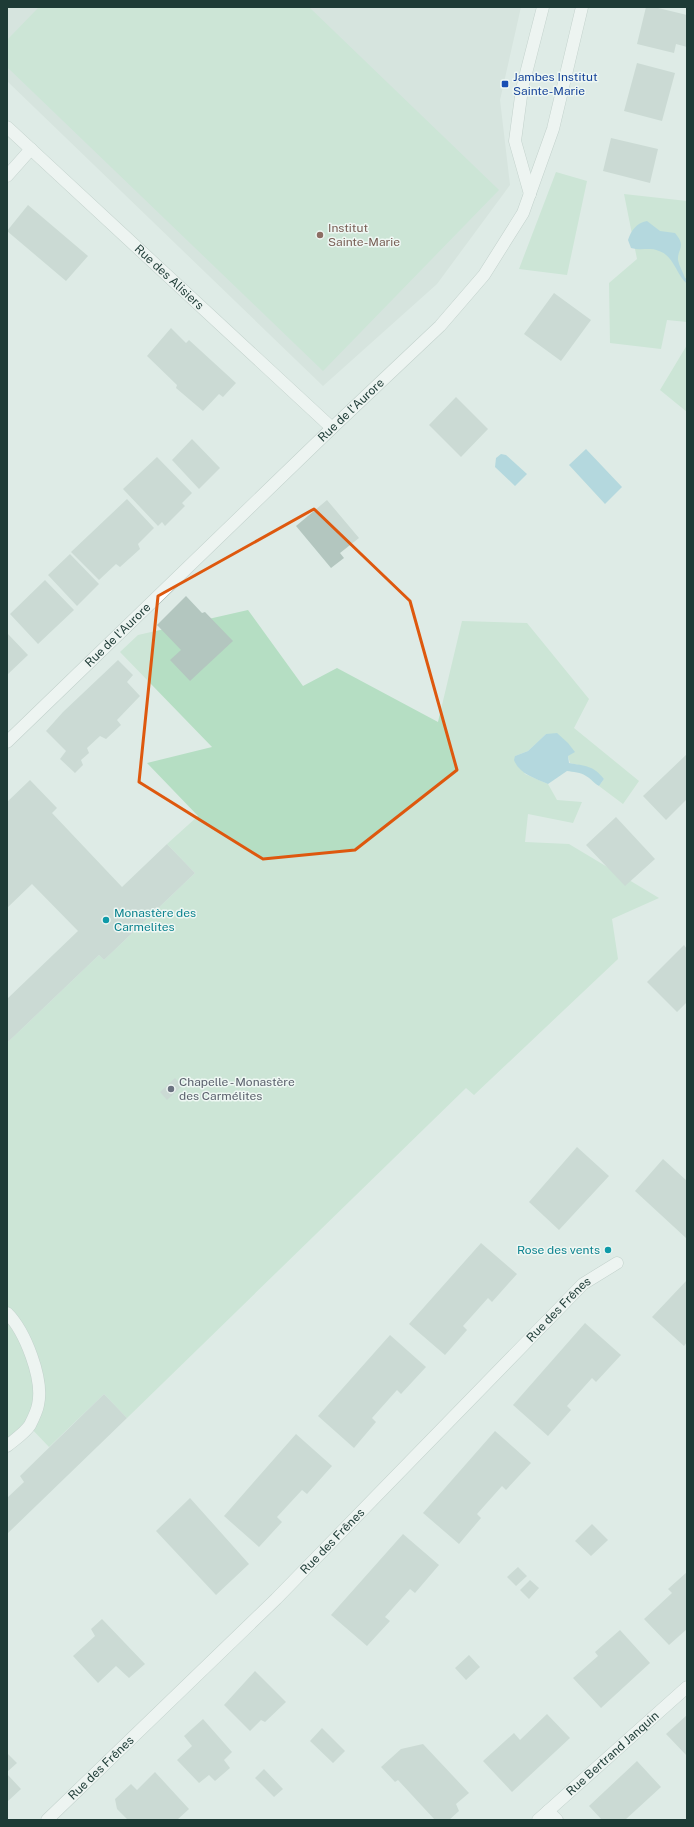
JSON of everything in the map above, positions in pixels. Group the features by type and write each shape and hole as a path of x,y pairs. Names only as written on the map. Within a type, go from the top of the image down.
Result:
{"street":[{"path":"530,194 515,141 522,89 543,7"},
{"name":"Rue de l'Aurore","path":"7,742 332,428 440,326 484,274 523,213 530,194 553,129 582,7"},
{"name":"Rue des Alisiers","path":"7,127 332,428"},
{"path":"7,176 31,149"},
{"name":"Rue des Frênes","path":"46,1820 276,1599 583,1284 618,1263"},
{"path":"7,1313 14,1320 26,1343 39,1385 38,1405 29,1426 7,1446"},
{"name":"Rue Bertrand Janquin","path":"538,1820 687,1687"},
{"path":"548,1810 557,1820"}],"highlighted area":[{"path":"314,509 410,601 457,770 355,850 263,859 139,782 158,596"}],"shaded area":[{"name":"Institut Sainte-Marie","path":"7,7 521,7 500,100 510,185 437,284 323,386 7,81"}],"green space":[{"name":"Institut Sainte-Marie","path":"39,7 309,7 499,190 323,371 7,67 7,40"},
{"path":"556,172 587,181 567,275 519,269"},
{"path":"624,194 687,201 687,322 667,320 661,349 610,343 609,283 637,259"},
{"path":"687,345 687,412 660,390"},
{"path":"248,610 303,686 337,668 438,722 462,621 527,623 589,699 574,728 639,781 623,804 599,786 604,779 578,765 570,763 568,756 546,734 528,751 515,756 525,774 548,784 557,800 582,802 573,823 528,814 525,842 569,844 659,898 612,919 618,959 474,1095 466,1088 127,1418 104,1394 49,1447 29,1426 7,1446 7,1043 99,955 104,960 195,873 167,844 198,816 147,763 212,747 120,652 138,635"}],"water":[{"path":"647,221 660,231 675,233 679,238 681,248 678,260 685,278 687,279 687,284 672,261 664,253 652,249 631,248 628,240 632,231 643,222"},
{"path":"586,449 622,487 605,504 569,465"},
{"path":"501,454 506,455 527,474 515,486 495,467 496,458"},
{"path":"557,733 575,752 568,756 569,763 588,767 600,774 604,779 599,786 584,775 577,772 567,771 548,784 528,775 516,765 514,760 515,756 528,751 546,734"}],"building":[{"path":"646,7 654,7 687,15 687,47 676,44 674,53 637,44"},
{"path":"637,63 675,73 662,121 624,111"},
{"path":"611,138 658,149 650,183 603,171"},
{"path":"28,205 88,256 66,281 7,231"},
{"path":"554,293 591,320 561,361 524,334"},
{"path":"171,328 186,343 189,340 236,383 223,397 219,394 203,411 176,388 177,385 147,356"},
{"path":"456,397 488,429 461,457 429,425"},
{"path":"192,439 220,468 199,489 172,460"},
{"path":"157,457 192,493 182,503 185,506 165,526 162,522 158,526 123,489"},
{"path":"127,499 154,528 138,544 140,549 120,567 116,564 99,580 71,552"},
{"path":"327,500 359,538 340,553 344,558 331,568 296,526"},
{"path":"70,554 99,584 77,606 48,575"},
{"path":"45,580 74,610 38,644 10,614"},
{"path":"186,596 202,613 205,612 233,641 190,681 170,660 181,650 157,625"},
{"path":"7,633 28,655 7,675"},
{"path":"118,660 133,675 127,682 140,696 117,720 121,725 106,739 100,736 87,748 89,753 81,760 83,765 75,773 60,759 66,751 46,731 63,712"},
{"path":"687,754 687,799 666,820 643,796"},
{"name":"Monastère des Carmelites","path":"30,780 57,808 52,813 122,887 167,844 195,873 104,960 99,955 7,1043 7,999 78,931 32,884 7,908 7,802"},
{"path":"616,817 655,859 625,886 586,845"},
{"path":"684,945 687,949 687,1002 677,1012 647,982"},
{"name":"Chapelle - Monastère des Carmélites","path":"175,1078 182,1086 167,1100 160,1092"},
{"path":"577,1147 609,1176 559,1230 529,1202"},
{"path":"663,1159 687,1181 686,1238 635,1191"},
{"path":"481,1243 517,1274 492,1302 488,1298 463,1326 467,1330 445,1355 409,1324"},
{"path":"687,1280 687,1342 684,1346 652,1317"},
{"path":"585,1323 621,1355 596,1382 592,1378 567,1406 571,1410 548,1436 513,1405"},
{"path":"390,1335 426,1367 401,1394 397,1390 372,1418 376,1422 354,1448 318,1416"},
{"path":"104,1394 127,1418 7,1534 7,1498 24,1482 20,1476"},
{"path":"495,1431 531,1463 506,1490 502,1486 477,1514 481,1518 459,1544 423,1513"},
{"path":"296,1434 332,1466 307,1494 302,1490 277,1517 282,1522 259,1547 224,1516"},
{"path":"190,1498 249,1564 216,1595 156,1531"},
{"path":"592,1524 608,1540 591,1556 575,1541"},
{"path":"403,1534 439,1565 415,1593 410,1589 385,1617 390,1621 367,1646 331,1615"},
{"path":"518,1567 527,1576 516,1586 507,1577"},
{"path":"687,1572 687,1629 669,1645 644,1619 672,1593 668,1589"},
{"path":"530,1580 539,1588 529,1599 520,1590"},
{"path":"102,1619 145,1664 129,1678 116,1666 98,1683 73,1656 95,1636 91,1629"},
{"path":"620,1630 650,1663 601,1708 573,1678 598,1656 595,1652"},
{"path":"469,1655 480,1667 466,1680 455,1668"},
{"path":"255,1671 286,1702 265,1722 261,1720 250,1731 224,1705"},
{"path":"547,1714 570,1738 512,1792 483,1761 514,1733 520,1740"},
{"path":"687,1715 687,1756 666,1734"},
{"path":"203,1719 232,1752 224,1760 230,1768 215,1781 209,1775 199,1783 177,1760 192,1746 184,1736"},
{"path":"322,1728 345,1751 333,1763 310,1741"},
{"path":"423,1744 469,1793 456,1804 459,1811 449,1820 435,1820 398,1780 395,1782 381,1767 401,1749"},
{"path":"7,1753 17,1763 7,1772"},
{"path":"637,1761 661,1787 625,1820 602,1820 589,1806"},
{"path":"264,1769 283,1789 274,1797 255,1778"},
{"path":"155,1772 189,1809 177,1820 128,1820 117,1809 115,1799 131,1784 137,1790"},
{"path":"7,1774 21,1789 7,1802"}],"place":[{"name":"Jambes Institut Sainte-Marie","path":"505,84"},
{"name":"Institut Sainte-Marie","path":"320,235"},
{"name":"Monastère des Carmelites","path":"106,920"},
{"name":"Chapelle - Monastère des Carmélites","path":"171,1089"},
{"name":"Rose des vents","path":"608,1250"}]}
